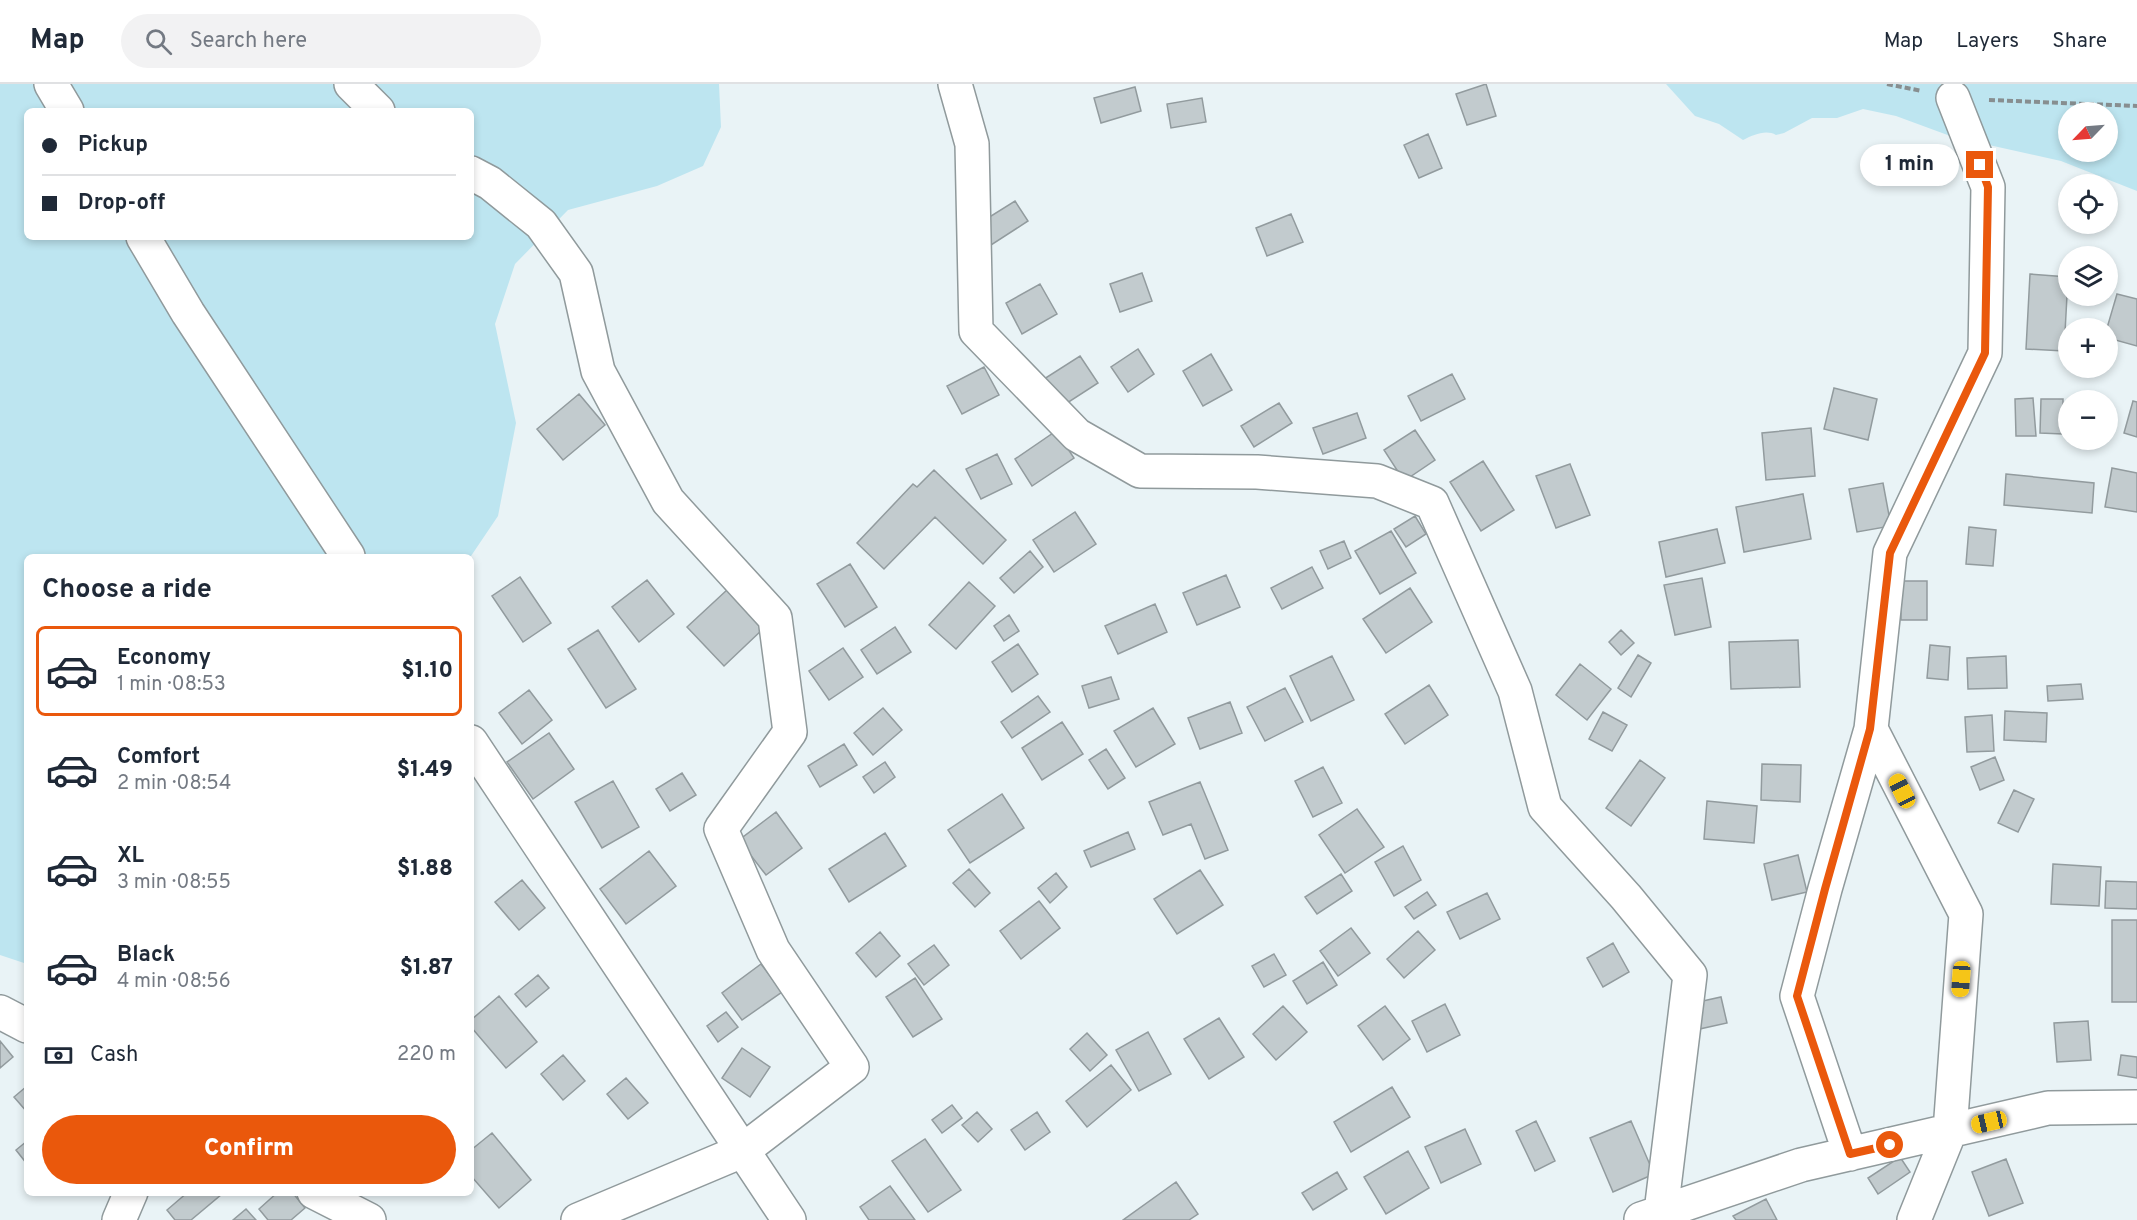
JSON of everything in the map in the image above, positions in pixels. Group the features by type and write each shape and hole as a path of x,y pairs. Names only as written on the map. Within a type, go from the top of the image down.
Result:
{"street":[{"path":"51,84 65,108"},
{"path":"351,84 375,108"},
{"path":"955,84 972,144 976,331 1077,435 1140,471 1257,472 1377,481 1432,503 1515,691 1545,807 1626,897 1690,975 1652,1217 1801,1165 2048,1108 2137,1107"},
{"path":"1850,1154 1797,996 1870,729 1890,553 1985,353 1988,187 1953,98"},
{"path":"474,175 490,183 541,224 576,273 598,371 668,501 775,618 790,732 721,829 773,950 852,1067 742,1151 578,1220"},
{"path":"145,240 188,313 347,554"},
{"path":"1870,729 1966,914 1950,1131 1914,1220"},
{"path":"474,747 789,1220"},
{"path":"0,1012 24,1024"},
{"path":"119,1220 129,1196"},
{"path":"322,1196 369,1220"}],"path":[{"path":"1887,84 1953,98 2137,106"}],"shaded area":[{"path":"0,84 719,84 721,127 703,166 657,186 568,210 515,264 495,324 516,423 498,516 472,554 24,554 24,963 0,955"},
{"path":"1666,84 2137,84 2137,191 2118,184 2118,174 2094,174 2064,162 2118,162 2118,102 2058,102 2058,160 1953,137 1896,116 1863,109 1837,118 1812,118 1784,133 1776,135 1764,133 1743,140 1719,124 1695,116"}],"building":[{"path":"1486,84 1496,116 1467,125 1456,94"},
{"path":"1135,87 1141,111 1101,123 1094,98"},
{"path":"1202,98 1206,122 1171,128 1167,104"},
{"path":"1428,134 1442,168 1419,178 1404,145"},
{"path":"1015,201 1028,221 988,247 975,226"},
{"path":"1291,214 1303,242 1267,256 1256,228"},
{"path":"1142,273 1152,301 1120,312 1110,284"},
{"path":"2030,274 2058,276 2058,306 2066,306 2066,318 2058,318 2058,351 2026,349"},
{"path":"1040,284 1057,314 1022,334 1006,303"},
{"path":"2118,294 2137,299 2137,346 2118,341 2118,318 2110,318 2113,306 2118,306"},
{"path":"1138,349 1154,374 1128,392 1111,367"},
{"path":"1211,354 1232,390 1203,406 1183,371"},
{"path":"1080,356 1098,383 1061,407 1044,379"},
{"path":"984,367 999,395 962,414 947,386"},
{"path":"1452,374 1465,399 1421,421 1408,396"},
{"path":"1834,388 1877,399 1868,440 1824,429"},
{"path":"579,394 605,425 563,460 537,429"},
{"path":"2033,398 2036,436 2016,436 2015,399"},
{"path":"2041,399 2058,399 2058,434 2040,433"},
{"path":"2133,401 2137,402 2137,437 2124,433"},
{"path":"1279,403 1292,423 1254,447 1241,426"},
{"path":"1357,413 1366,438 1323,454 1313,428"},
{"path":"1811,428 1815,476 1766,480 1762,433"},
{"path":"1415,430 1435,460 1404,481 1384,450"},
{"path":"1056,431 1074,458 1032,486 1015,459"},
{"path":"997,454 1012,484 981,499 966,469"},
{"path":"1483,461 1514,510 1481,531 1450,482"},
{"path":"1570,464 1590,515 1556,528 1536,476"},
{"path":"2112,468 2137,473 2137,512 2105,507"},
{"path":"934,470 1006,540 983,564 935,517 884,569 857,543 913,484 917,487"},
{"path":"2006,474 2094,483 2092,513 2004,505"},
{"path":"1883,483 1891,526 1857,532 1849,489"},
{"path":"1803,494 1811,539 1744,552 1736,507"},
{"path":"1075,512 1096,544 1054,572 1033,540"},
{"path":"1415,516 1426,534 1406,547 1394,529"},
{"path":"1969,527 1996,530 1993,566 1966,564"},
{"path":"1717,529 1725,563 1666,577 1659,542"},
{"path":"1391,531 1416,573 1380,594 1355,551"},
{"path":"1344,541 1351,558 1328,569 1320,551"},
{"path":"1030,551 1043,567 1014,593 1000,578"},
{"path":"850,564 877,607 845,627 817,584"},
{"path":"1312,567 1323,588 1282,609 1271,588"},
{"path":"1226,575 1240,607 1197,625 1183,593"},
{"path":"520,577 551,623 523,642 492,596"},
{"path":"1702,578 1711,627 1675,635 1664,585"},
{"path":"647,580 674,614 639,642 612,607"},
{"path":"1900,581 1927,581 1927,620 1901,620"},
{"path":"969,582 995,606 956,649 929,625"},
{"path":"1410,588 1432,622 1386,653 1363,619"},
{"path":"728,589 764,628 724,666 687,627"},
{"path":"1155,604 1167,632 1118,654 1105,626"},
{"path":"1009,615 1019,631 1004,641 994,626"},
{"path":"895,627 911,652 877,674 861,650"},
{"path":"598,630 636,689 606,708 568,649"},
{"path":"1621,630 1634,643 1621,655 1609,642"},
{"path":"1798,640 1800,687 1731,689 1729,642"},
{"path":"1018,644 1038,674 1012,692 992,662"},
{"path":"1930,645 1950,647 1948,680 1927,678"},
{"path":"843,648 863,677 829,700 809,671"},
{"path":"1638,655 1651,663 1631,697 1618,688"},
{"path":"1332,656 1354,700 1311,721 1290,676"},
{"path":"2006,656 2007,688 1968,689 1967,658"},
{"path":"1580,664 1611,689 1587,720 1556,695"},
{"path":"1111,677 1119,699 1089,708 1082,686"},
{"path":"2081,684 2083,699 2048,701 2047,686"},
{"path":"1429,685 1448,715 1405,744 1385,714"},
{"path":"1285,688 1303,722 1265,741 1247,707"},
{"path":"529,690 552,720 522,744 499,713"},
{"path":"1038,696 1050,712 1012,738 1001,722"},
{"path":"1230,702 1242,733 1200,749 1188,718"},
{"path":"883,708 902,730 873,755 854,733"},
{"path":"1153,708 1175,744 1136,767 1114,731"},
{"path":"2005,711 2047,713 2046,742 2004,740"},
{"path":"1603,712 1627,725 1612,751 1589,739"},
{"path":"1992,715 1994,751 1967,752 1965,717"},
{"path":"1062,722 1083,754 1042,780 1022,748"},
{"path":"549,733 574,769 533,799 507,762"},
{"path":"844,744 857,765 820,787 808,766"},
{"path":"1106,749 1125,778 1108,789 1089,760"},
{"path":"1995,757 2004,780 1980,790 1971,767"},
{"path":"1640,760 1665,778 1631,826 1606,808"},
{"path":"885,762 895,777 874,793 863,777"},
{"path":"1762,764 1801,765 1800,802 1761,800"},
{"path":"1323,767 1342,803 1313,817 1295,781"},
{"path":"682,773 696,795 670,811 656,789"},
{"path":"613,781 639,827 602,848 575,802"},
{"path":"1200,782 1228,850 1205,859 1191,824 1163,835 1149,802"},
{"path":"2014,790 2034,799 2018,832 1998,823"},
{"path":"1002,794 1024,828 970,863 948,830"},
{"path":"1707,801 1757,806 1754,843 1704,839"},
{"path":"1357,809 1384,847 1345,873 1319,835"},
{"path":"776,812 802,848 766,875 739,840"},
{"path":"1128,832 1135,849 1091,867 1084,851"},
{"path":"885,833 906,866 849,902 829,869"},
{"path":"1403,846 1421,880 1394,896 1375,862"},
{"path":"649,851 676,886 626,924 600,889"},
{"path":"1798,855 1807,892 1772,900 1764,864"},
{"path":"2053,864 2101,867 2099,906 2051,904"},
{"path":"969,869 990,893 975,907 953,883"},
{"path":"1200,870 1223,905 1177,934 1154,899"},
{"path":"1056,873 1067,887 1050,903 1038,888"},
{"path":"1341,874 1352,891 1317,914 1305,897"},
{"path":"522,880 545,908 519,930 495,902"},
{"path":"2106,881 2137,882 2137,909 2105,908"},
{"path":"1427,892 1436,905 1414,919 1405,907"},
{"path":"1487,893 1500,919 1460,939 1447,912"},
{"path":"1039,901 1060,928 1021,959 1000,931"},
{"path":"2112,920 2137,920 2137,1002 2112,1002"},
{"path":"1351,928 1370,953 1338,976 1320,951"},
{"path":"1418,931 1435,950 1404,978 1387,959"},
{"path":"880,932 900,956 876,977 856,953"},
{"path":"1613,943 1629,972 1603,987 1587,958"},
{"path":"934,945 949,965 924,985 908,964"},
{"path":"1274,954 1286,975 1264,987 1252,966"},
{"path":"1323,962 1337,985 1307,1004 1293,981"},
{"path":"761,964 782,992 742,1020 722,993"},
{"path":"538,975 549,988 526,1007 515,994"},
{"path":"915,978 942,1019 913,1037 886,997"},
{"path":"499,996 537,1042 506,1068 474,1031 474,1017"},
{"path":"1721,997 1727,1023 1695,1030 1689,1004"},
{"path":"1445,1004 1460,1035 1427,1052 1412,1021"},
{"path":"1283,1006 1307,1032 1276,1060 1253,1034"},
{"path":"1385,1006 1410,1039 1383,1060 1358,1026"},
{"path":"726,1012 738,1027 718,1042 707,1026"},
{"path":"1219,1018 1244,1057 1209,1079 1184,1039"},
{"path":"2088,1021 2091,1060 2057,1062 2054,1023"},
{"path":"1148,1032 1171,1074 1139,1091 1116,1050"},
{"path":"1087,1033 1107,1055 1090,1071 1070,1049"},
{"path":"0,1041 13,1057 0,1068"},
{"path":"742,1048 770,1067 750,1097 722,1078"},
{"path":"563,1055 585,1081 563,1100 541,1074"},
{"path":"2121,1055 2137,1057 2137,1078 2118,1075"},
{"path":"1111,1065 1131,1090 1087,1127 1066,1101"},
{"path":"626,1078 648,1103 628,1119 607,1094"},
{"path":"1392,1087 1410,1117 1351,1152 1334,1122"},
{"path":"24,1089 24,1109 14,1097"},
{"path":"952,1105 962,1118 942,1133 932,1120"},
{"path":"977,1112 992,1129 978,1142 962,1125"},
{"path":"1037,1112 1050,1132 1025,1150 1011,1130"},
{"path":"1536,1121 1555,1161 1535,1171 1516,1131"},
{"path":"1631,1121 1654,1174 1613,1192 1590,1138"},
{"path":"1465,1129 1481,1164 1441,1183 1425,1147"},
{"path":"492,1133 531,1180 499,1208 474,1179 474,1148"},
{"path":"925,1139 961,1190 928,1212 892,1161"},
{"path":"24,1143 24,1160 16,1150"},
{"path":"1408,1151 1429,1188 1386,1214 1364,1177"},
{"path":"1900,1157 1910,1172 1878,1194 1868,1178"},
{"path":"2006,1159 2023,1203 1989,1216 1972,1172"},
{"path":"1337,1172 1347,1189 1313,1210 1302,1193"},
{"path":"1176,1182 1198,1214 1189,1220 1123,1220"},
{"path":"890,1186 915,1220 869,1220 860,1207"},
{"path":"183,1196 220,1196 191,1220 175,1220 167,1210"},
{"path":"274,1196 295,1196 305,1208 291,1220 268,1220 259,1209"},
{"path":"1766,1199 1777,1220 1736,1220 1733,1216"},
{"path":"246,1209 256,1220 233,1220"}],"route":[{"path":"1890,1145 1850,1154 1797,996 1870,729 1890,553 1985,353 1988,187 1980,165"}]}
